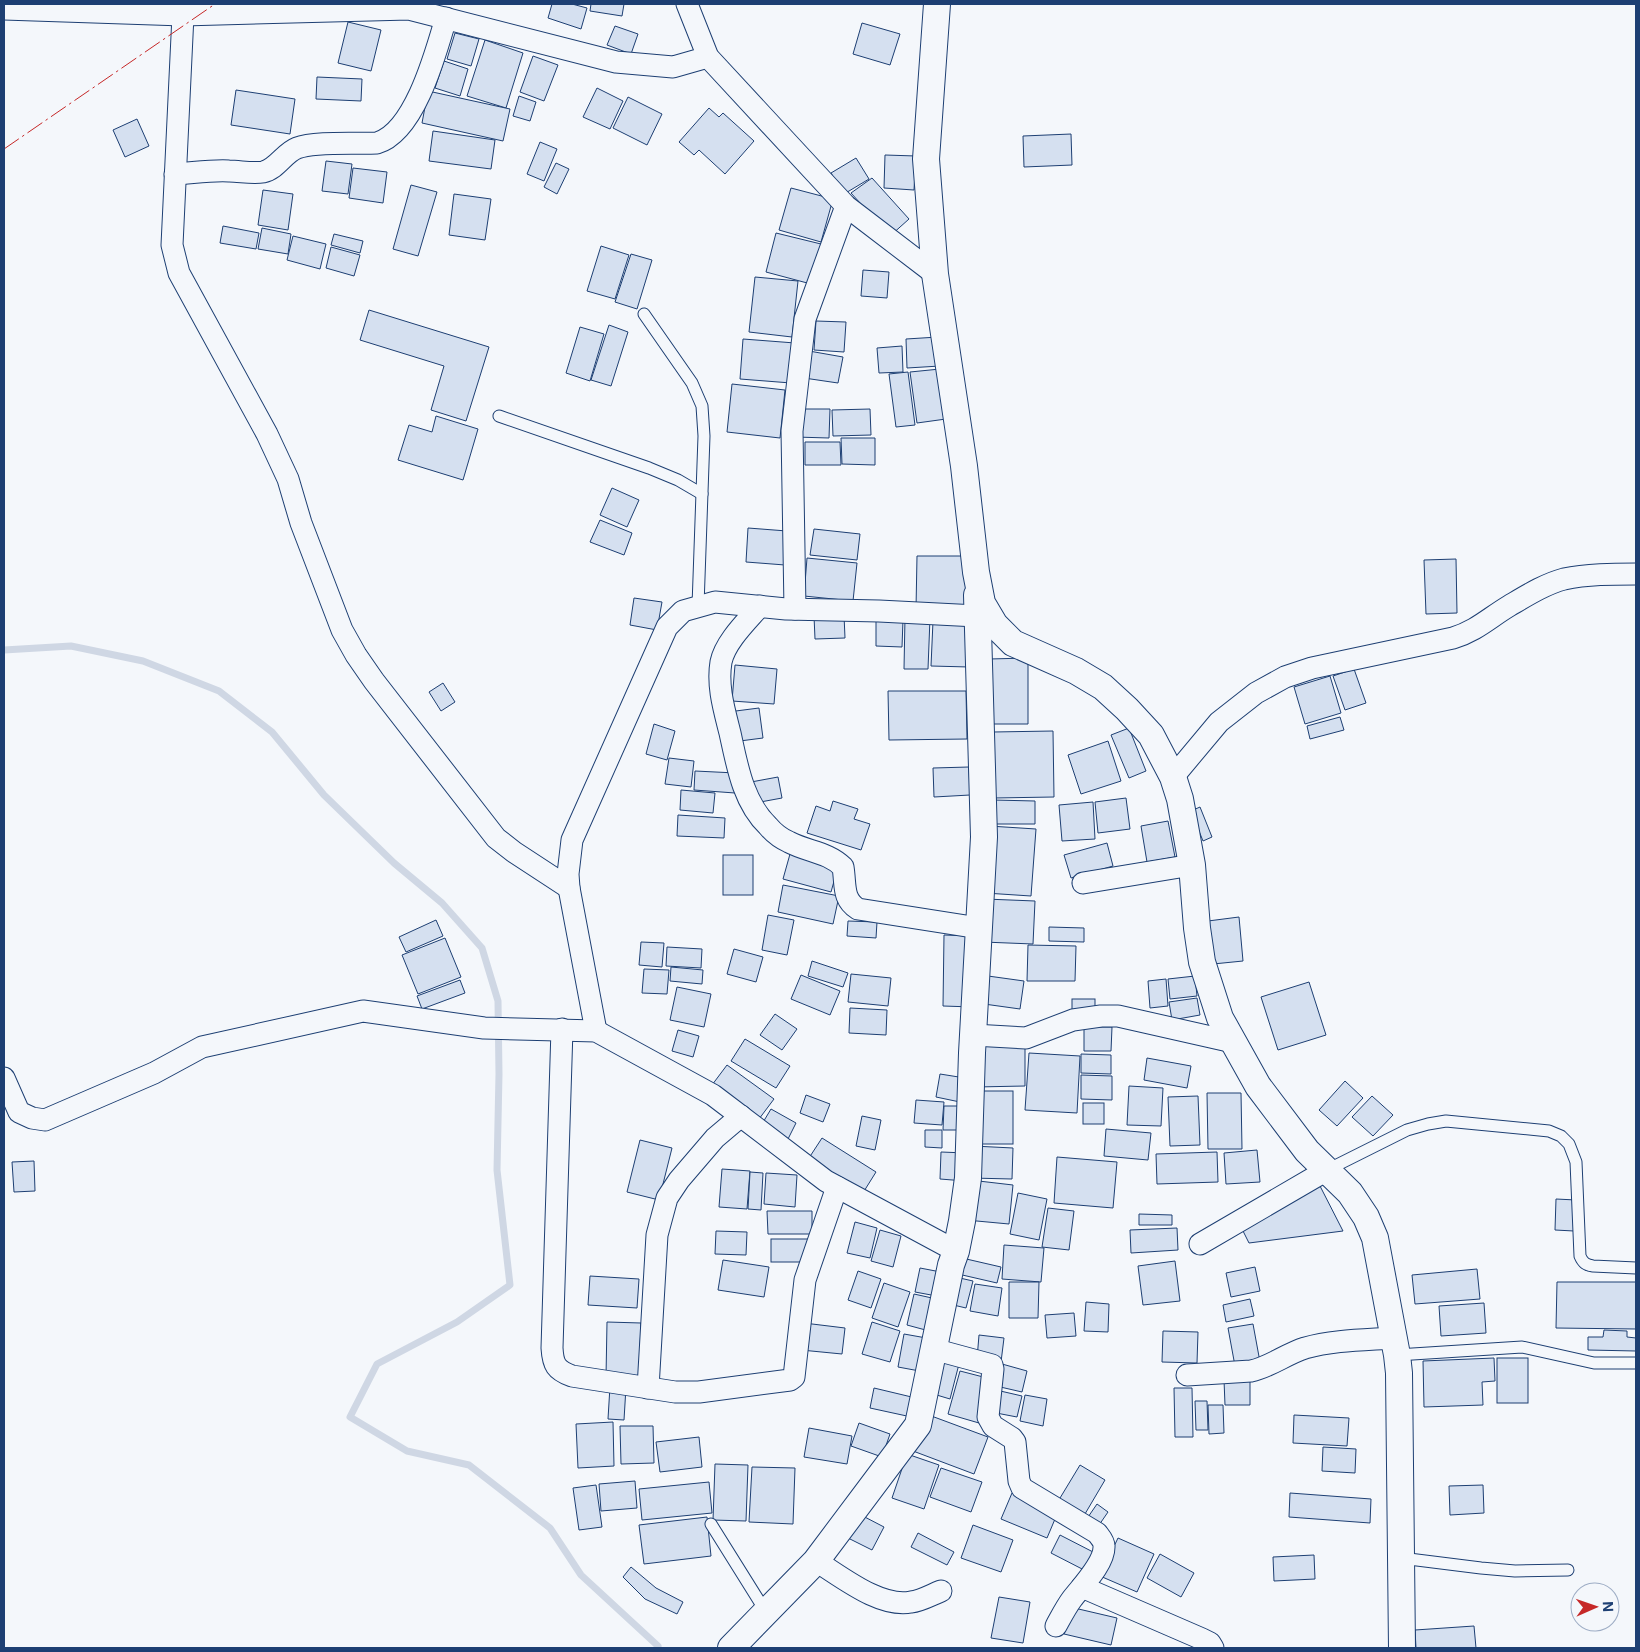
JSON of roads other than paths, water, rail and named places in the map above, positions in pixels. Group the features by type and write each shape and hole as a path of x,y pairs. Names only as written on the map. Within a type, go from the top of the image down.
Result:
{"street":[{"path":"687,4 708,56 846,206 935,274"},
{"path":"937,4 926,158 935,274 964,466 976,572 982,603 995,625 1013,643 1076,671 1103,687 1151,735 1173,777 1180,798 1192,865 1202,962 1220,1018 1258,1086 1307,1151 1350,1193 1366,1217 1375,1238 1396,1346 1399,1373 1402,1648"},
{"path":"4,9 182,15 409,9 616,62 673,67 708,56"},
{"path":"182,15 172,245 178,273 267,434 288,479 301,523 342,630 356,655 374,681 496,838 569,888"},
{"path":"175,174 228,170 258,173 272,168 298,147 377,143 389,138 405,119 420,94 431,69 446,18"},
{"path":"795,609 792,431 805,319 846,206"},
{"path":"732,1647 816,1561 918,1425 951,1265 956,1251 968,1178 973,1035 984,837 976,572"},
{"path":"1173,777 1219,722 1256,693 1286,677 1312,668 1453,638 1468,633 1508,606 1545,586 1563,579 1636,574"},
{"path":"596,1031 569,888 568,874 572,840 667,627 683,611 715,602 795,609 879,610 977,616"},
{"path":"760,606 734,635 722,660 720,691 740,779 755,811 768,827 789,842 826,855 844,868 846,896 850,904 858,909 979,928"},
{"path":"1083,883 1192,865"},
{"path":"4,1078 19,1112 32,1118 44,1120 154,1073 202,1046 363,1011 484,1028 596,1031 713,1095 826,1181 956,1251"},
{"path":"973,1035 1026,1038 1073,1020 1101,1016 1118,1016 1233,1042"},
{"path":"562,1029 552,1338 553,1361 561,1372 572,1376 674,1392 699,1392 794,1378 805,1280 837,1187"},
{"path":"648,1388 657,1235 667,1198 679,1180 714,1138 741,1116"},
{"path":"1200,1244 1327,1170"},
{"path":"1187,1375 1260,1369 1304,1348 1322,1344 1396,1346"},
{"path":"933,1349 992,1365 988,1417 994,1426 1015,1442 1019,1481 1022,1488 1097,1533 1102,1538 1104,1546 1102,1556 1094,1572 1063,1612 1056,1626"},
{"path":"816,1561 871,1594 891,1602 911,1602 940,1591"},
{"path":"1082,1587 1202,1639 1210,1643 1213,1648"}],"lane":[{"path":"644,314 692,383 702,406 704,436 698,606"},
{"path":"499,416 649,468 678,480 702,494"},
{"path":"1327,1170 1407,1130 1428,1124 1446,1121 1549,1131 1561,1136 1569,1144 1576,1162 1580,1256 1584,1262 1593,1266 1636,1268"},
{"path":"1396,1346 1522,1346 1594,1363 1636,1363"},
{"path":"712,1524 766,1612"},
{"path":"1401,1558 1515,1571 1568,1570"}],"waterway":[{"path":"4,650 71,646 143,661 219,691 272,732 324,795 394,863 442,903 482,948 498,1001 497,1170 510,1285 457,1322 377,1364 350,1417 407,1451 469,1465 550,1528 581,1575 658,1646"}]}
